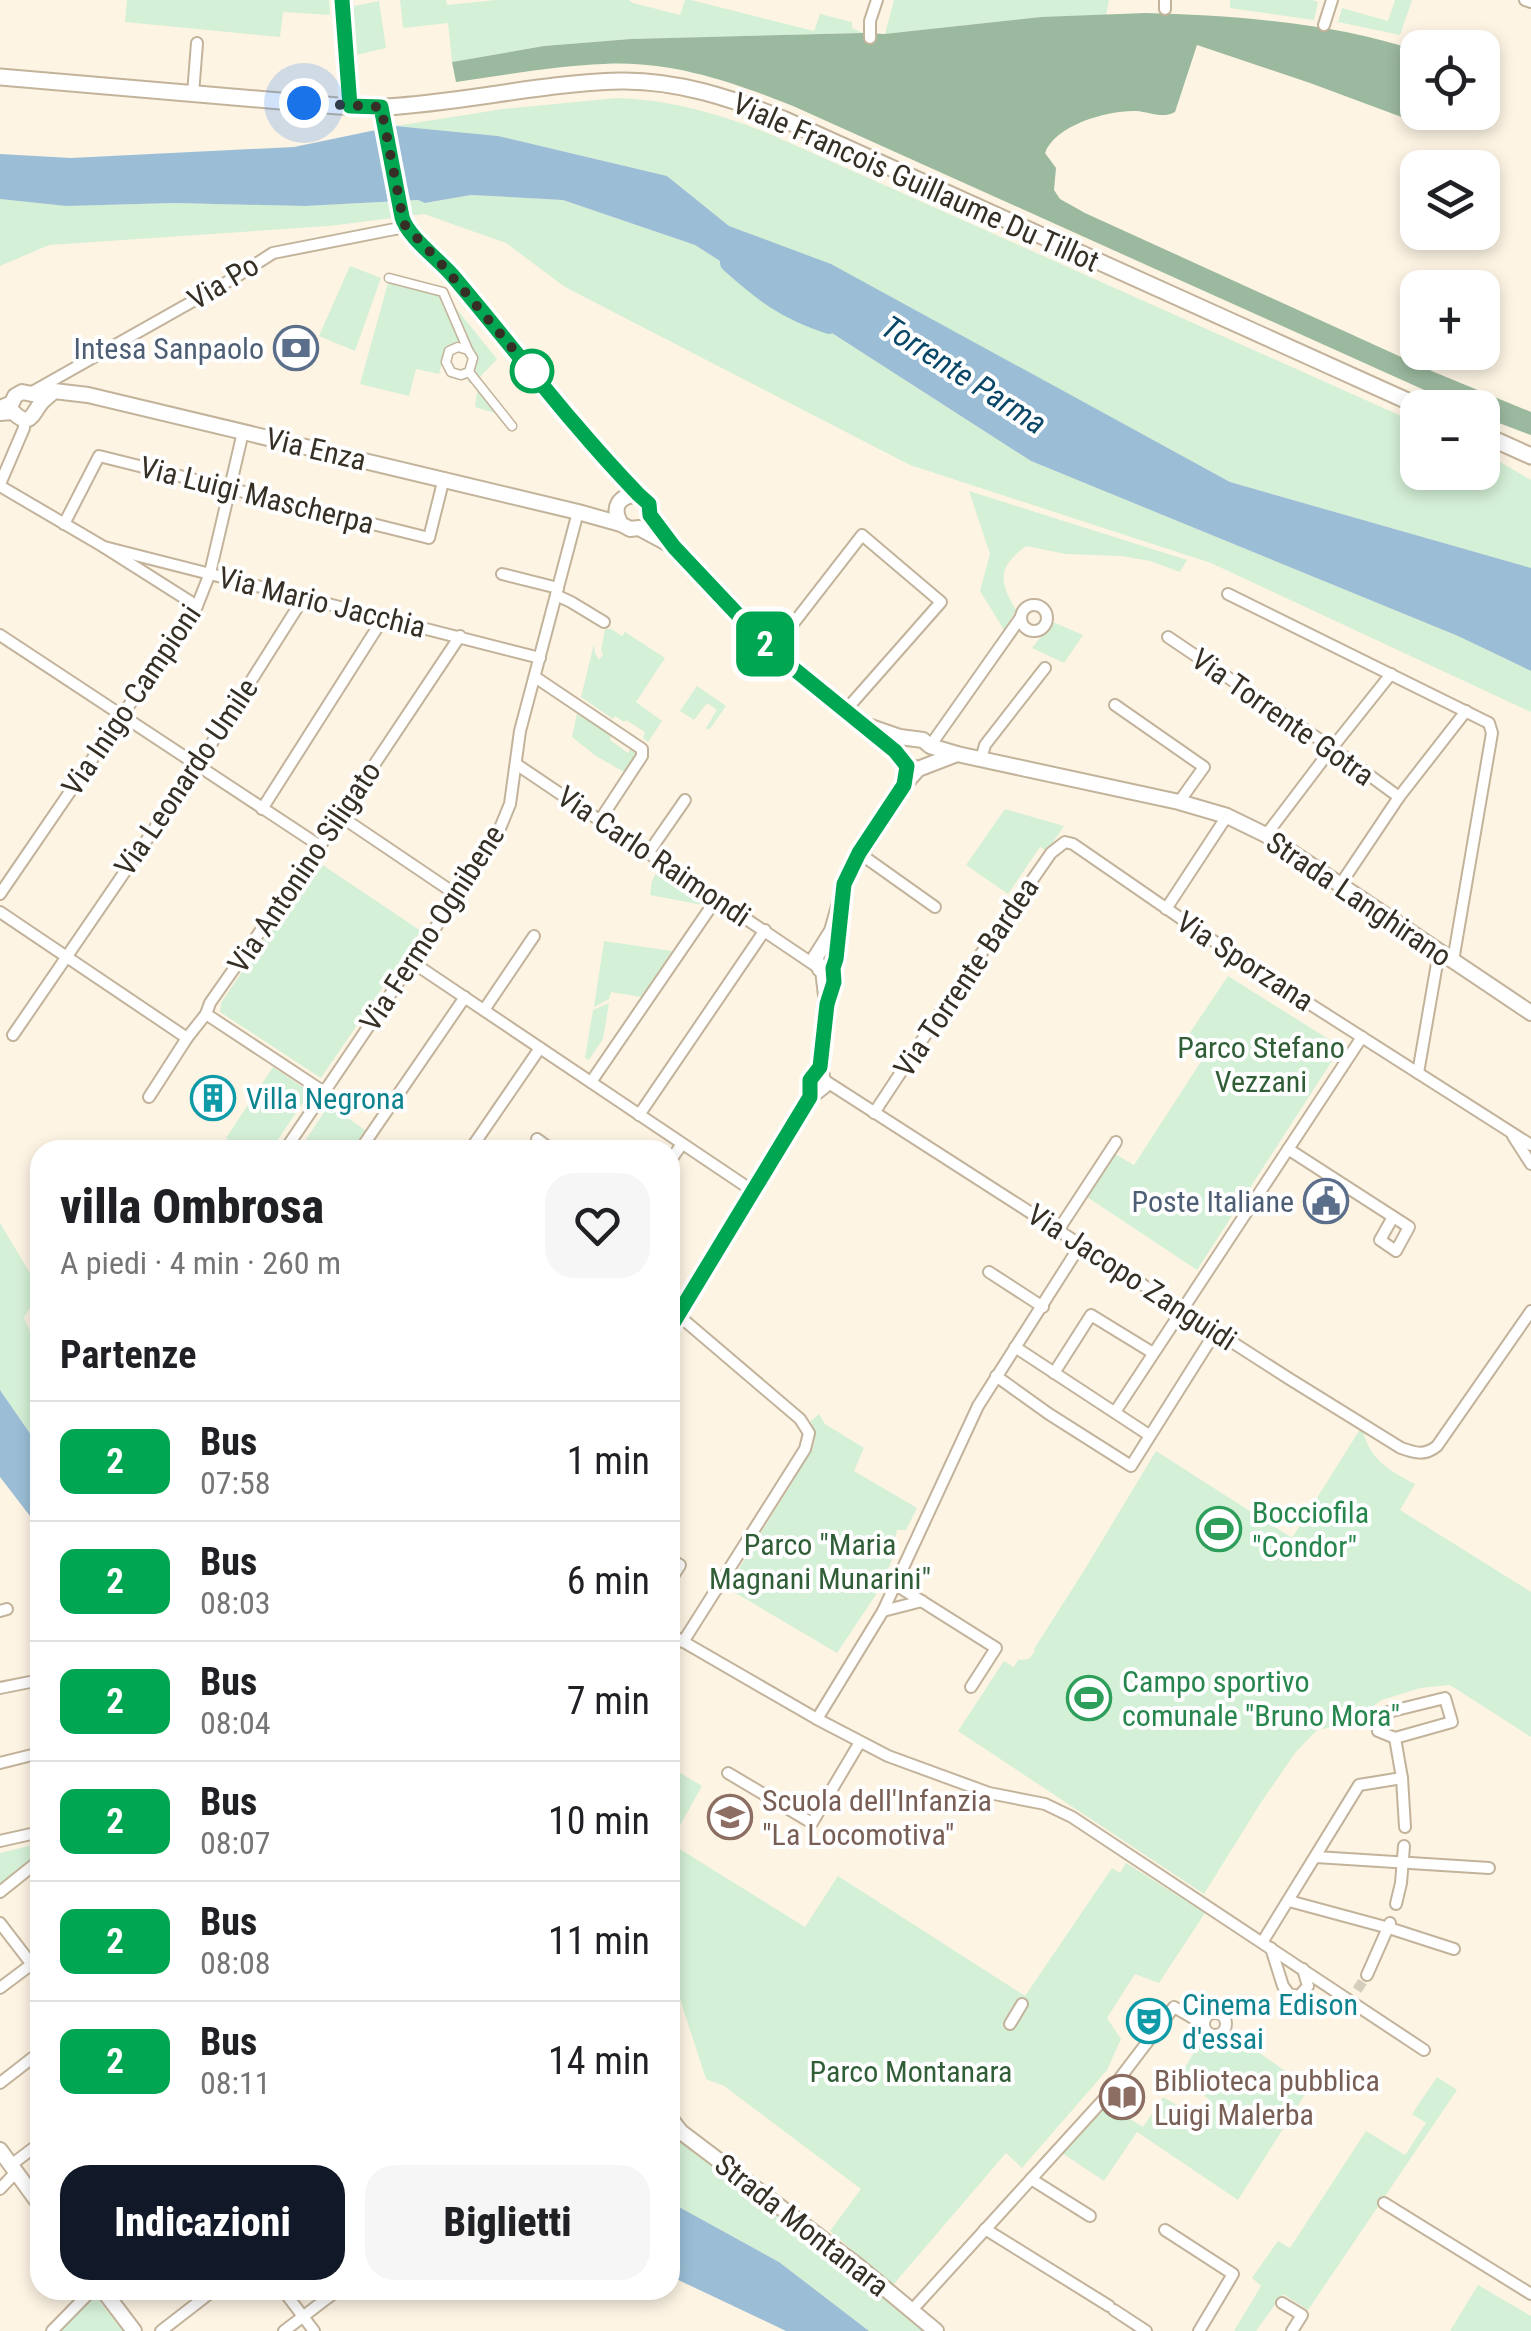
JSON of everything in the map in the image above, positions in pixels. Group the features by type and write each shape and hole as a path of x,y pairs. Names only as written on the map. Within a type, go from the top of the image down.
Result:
{"main road":[{"name":"Viale Francois Guillaume Du Tillot","path":"0,77 350,106 382,116 538,87 622,81 688,88 783,119 1400,398"},
{"path":"1500,441 1531,453"},
{"path":"1500,445 1531,468"}],"street":[{"path":"342,0 350,106"},
{"path":"870,38 870,21 877,0"},
{"path":"1324,24 1332,0"},
{"path":"193,94 197,43"},
{"path":"382,116 403,222"},
{"name":"Via Po","path":"34,398 33,417 10,411 18,394 34,398 58,387 273,253 403,222"},
{"name":"Strada Langhirano","path":"403,222 608,464 649,504 650,515 674,547 772,651 914,764 957,754"},
{"path":"388,278 444,292 473,358 469,372"},
{"path":"468,350 458,347 449,351 446,362 452,372 469,372"},
{"path":"469,372 512,426"},
{"name":"Via Enza","path":"58,387 621,524"},
{"path":"0,485 24,428 10,411"},
{"name":"Via Inigo Campioni","path":"0,894 197,606 210,573 242,432"},
{"name":"Via Luigi Mascherpa","path":"64,524 99,456 430,538 444,478"},
{"name":"Strada Langhirano","path":"608,464 618,503 616,516 621,524 639,528 674,547"},
{"name":"Via Mario Jacchia","path":"0,485 197,606"},
{"path":"618,503 627,495 638,494"},
{"name":"Via Enza","path":"578,512 618,503"},
{"name":"Via Fermo Ognibene","path":"294,1140 496,838 510,804 520,731 578,512"},
{"path":"639,528 650,515"},
{"path":"772,651 862,535 941,602 845,711"},
{"name":"Via Mario Jacchia","path":"104,547 540,658"},
{"path":"502,574 557,592 604,622"},
{"path":"1228,594 1488,723 1492,732 1453,961"},
{"name":"Via Leonardo Umile","path":"13,1035 198,765 304,597"},
{"path":"262,809 384,617"},
{"path":"680,1312 817,1084 827,1004 834,982 825,960 848,874 914,764 932,755 930,746 1021,617"},
{"path":"0,635 320,846"},
{"name":"Via Antonino Siligato","path":"149,1097 460,636"},
{"name":"Via Torrente Gotra","path":"1168,638 1398,797"},
{"path":"981,759 985,744 1045,668"},
{"path":"1266,836 1391,674"},
{"path":"535,676 643,752 600,820"},
{"path":"1115,705 1204,767 1179,802"},
{"path":"1340,885 1398,797 1466,710"},
{"name":"Strada Langhirano","path":"861,723 957,754 1227,816 1266,836 1531,1013"},
{"path":"914,740 903,750 914,764"},
{"name":"Via Carlo Raimondi","path":"516,764 792,948 825,960"},
{"path":"649,852 685,800"},
{"path":"340,816 457,895"},
{"path":"1166,909 1227,816"},
{"name":"Via Sporzana","path":"1060,844 1073,844 1166,909 1531,1146"},
{"name":"Via Torrente Bardea","path":"874,1113 1048,856 1060,844"},
{"path":"859,853 946,915"},
{"path":"592,1082 716,898"},
{"path":"0,912 187,1038"},
{"path":"640,1115 765,930"},
{"path":"484,1010 534,936"},
{"path":"1418,1073 1440,952"},
{"path":"412,962 676,1140"},
{"path":"367,1140 464,997"},
{"path":"206,1014 324,1092"},
{"path":"1115,1412 1362,1037"},
{"path":"477,1140 540,1048"},
{"name":"Via Jacopo Zanguidi","path":"817,1084 839,1091 1414,1452 1429,1452 1437,1446 1531,1310"},
{"path":"1510,1132 1531,1164"},
{"path":"1059,1229 1116,1142"},
{"path":"680,1147 682,1144 753,1192"},
{"path":"1288,1149 1394,1217"},
{"path":"817,1719 883,1611 978,1406 1081,1244"},
{"path":"990,1272 1043,1307"},
{"path":"1054,1373 1091,1315 1152,1353"},
{"path":"680,1327 800,1418 809,1433 805,1449 683,1642"},
{"path":"996,1376 1131,1466 1216,1331"},
{"path":"1015,1346 1150,1434"},
{"path":"896,1585 996,1648 970,1687"},
{"path":"883,1611 922,1601"},
{"path":"680,1640 888,1756 954,1782 1045,1804 1072,1817 1424,2050"},
{"path":"0,1688 30,1682"},
{"path":"1445,1698 1452,1722 1396,1738 1378,1731 1378,1723 1388,1712 1445,1698"},
{"path":"1396,1738 1405,1827"},
{"path":"728,1773 812,1823 860,1742"},
{"path":"0,1762 30,1756"},
{"path":"1266,1944 1358,1786 1402,1778"},
{"path":"0,1840 30,1834"},
{"path":"1396,1904 1404,1846"},
{"path":"1316,1857 1489,1868"},
{"path":"0,1892 30,1868"},
{"path":"1289,1901 1390,1925 1454,1949"},
{"path":"0,1923 30,1956"},
{"path":"1367,1975 1390,1925"},
{"path":"1266,1944 1290,1994 1299,1996 1308,1986 1302,1968"},
{"path":"0,1988 30,1963"},
{"path":"1350,2001 1357,1990"},
{"path":"1010,2024 1022,2004"},
{"path":"912,2310 1104,2099 1174,2007 1203,2024"},
{"path":"0,2083 30,2060"},
{"name":"Strada Montanara","path":"680,2131 858,2266 936,2331"},
{"path":"0,2150 30,2191"},
{"path":"0,2189 13,2168 30,2152"},
{"path":"1031,2179 1090,2216"},
{"path":"1384,2203 1531,2294"},
{"path":"985,2229 1146,2331"},
{"path":"1165,2230 1233,2274 1199,2331"},
{"path":"52,2331 82,2300"},
{"path":"111,2300 134,2331"},
{"path":"161,2331 201,2300"},
{"path":"291,2300 314,2331"},
{"path":"284,2331 325,2300"},
{"path":"1282,2304 1302,2316 1292,2331"}],"green space":[{"path":"127,0 329,0 330,15 283,12 280,37 125,22"},
{"path":"400,0 446,0 447,5 496,0 629,0 680,15 685,0 691,0 814,31 820,14 852,22 852,28 863,33 631,39 544,46 452,62 448,23 403,28"},
{"path":"894,0 1109,0 1106,16 1041,17 885,34"},
{"path":"1230,0 1318,2 1314,20 1230,8"},
{"path":"1395,0 1412,0 1400,35 1338,22 1342,8 1388,21"},
{"path":"379,1 386,48 352,56 349,7"},
{"path":"1146,13 1213,16 1319,27 1400,46 1400,116 1197,45 1175,112 1161,115 1124,111 1098,116 1060,134 1045,153 1056,168 1054,190 1060,199 1085,213 1400,357 1400,370 1430,370 1478,390 1424,390 793,106 747,89 677,69 628,64 567,67 456,82 452,62 544,46 631,39 884,34 1041,17"},
{"path":"617,98 696,109 772,135 1400,415 1400,490 1500,490 1500,462 1531,480 1531,568 1230,482 831,265 729,226 667,176 498,136 395,126 503,109"},
{"path":"471,195 563,200 695,245 1031,461 1458,636 1531,671 1531,712 1211,563 910,465 565,287 506,243 424,214 329,226 49,245 0,266 0,199 66,206 305,206 418,200 426,203"},
{"path":"350,266 381,278 355,351 319,336"},
{"path":"388,283 446,296 497,359 479,378 501,415 475,407 478,387 468,382 477,354 465,343 447,346 439,374 416,369 409,396 360,384"},
{"path":"1500,399 1531,412 1531,435 1500,423"},
{"path":"969,491 1187,560 1180,572 1121,556 1066,554 1026,546 1010,561 1004,575 1006,591 1016,610 1004,630 980,591 990,554"},
{"path":"1053,622 1083,635 1064,663 1032,648"},
{"path":"605,629 622,636 625,632 665,658 636,702 662,721 648,742 643,738 645,732 626,720 615,716 613,719 581,697 594,644 599,660 603,655"},
{"path":"697,686 726,706 709,730 706,728 717,710 707,703 694,720 680,711"},
{"path":"578,709 628,753 632,747 635,750 636,757 624,772 572,737"},
{"path":"1005,809 1064,826 1047,851 1040,847 1008,894 966,865"},
{"path":"321,864 421,931 321,1078 220,1012 221,1003 312,867"},
{"path":"657,871 704,903 703,905 650,895"},
{"path":"604,941 672,951 641,997 611,992 609,999 594,1007"},
{"name":"Parco Stefano Vezzani","path":"1228,976 1341,1047 1197,1270 1087,1197 1115,1154 1134,1165 1204,1057 1183,1043"},
{"path":"609,1003 603,1039 589,1060 585,1058 593,1010"},
{"path":"273,1067 310,1092 278,1140 226,1138"},
{"path":"329,1105 365,1130 358,1140 306,1140"},
{"path":"0,1223 30,1273 30,1308 24,1318 30,1332 30,1434 0,1390"},
{"name":"Parco \"Maria Magnani Munarini\"","path":"819,1414 825,1424 864,1448 854,1471 917,1508 906,1530 897,1530 893,1549 897,1550 875,1596 837,1653 727,1588 812,1450 815,1440 811,1421"},
{"path":"1362,1426 1374,1455 1415,1484 1400,1510 1531,1592 1531,1737 1450,1685 1420,1688 1382,1700 1347,1724 1317,1730 1295,1753 1204,1894 958,1731 1004,1661 1014,1667 1018,1660 1029,1659 1035,1651 1156,1451 1292,1538"},
{"path":"680,1773 702,1786 680,1825"},
{"path":"30,1846 26,1868 0,1888 0,1853"},
{"name":"Parco Montanara","path":"680,1849 805,1927 838,1876 1025,1996 1112,1868 1120,1873 1126,1863 1205,1913 1159,1983 1135,1974 1107,2018 1121,2039 1107,2070 1022,2168 1006,2153 893,2285 830,2231 861,2189 724,2086 706,2079 680,1999"},
{"path":"1236,2036 1309,2088 1238,2200 1137,2132 1104,2181 1062,2153 1105,2103 1143,2127 1163,2097 1201,2119 1211,2101 1180,2076 1202,2039 1219,2042"},
{"path":"1437,2077 1457,2090 1308,2310 1283,2294 1256,2331 1234,2331 1261,2286 1252,2278 1278,2241 1290,2248 1366,2131 1405,2155 1426,2123 1412,2114"},
{"path":"683,2127 935,2331 869,2331 779,2262 680,2208"},
{"path":"1478,2285 1531,2316 1531,2331 1450,2331"},
{"path":"86,2300 99,2300 123,2331 57,2331"}],"water":[{"path":"395,126 498,136 667,176 729,226 831,264 1230,482 1531,568 1531,671 1458,636 1031,461 695,245 563,200 471,195 425,203 418,200 305,206 66,206 0,199 0,154 71,158 294,147"},
{"path":"0,1390 30,1434 30,1516 0,1477"},
{"path":"680,2208 779,2262 869,2331 786,2331 680,2281"}],"waterway":[{"name":"Torrente Parma","path":"729,263 775,300 829,325"}],"tunnel":[{"path":"1357,1990 1367,1975"}],"bus line":[{"name":"2","path":"342,0 350,106 381,107 406,229 444,267 608,464 644,498 650,515 686,560 772,651 895,751 907,766 904,785 859,853 844,884 834,982 827,1004 820,1067 809,1083 810,1097 680,1312"}],"place":[{"name":"Intesa Sanpaolo","path":"296,348"},
{"name":"Villa Negrona","path":"213,1098"},
{"name":"Poste Italiane","path":"1326,1201"},
{"name":"Bocciofila \"Condor\"","path":"1219,1529"},
{"name":"Campo sportivo comunale \"Bruno Mora\"","path":"1089,1698"},
{"name":"Scuola dell'Infanzia \"La Locomotiva\"","path":"730,1817"},
{"name":"Cinema Edison d'essai","path":"1149,2021"},
{"name":"Biblioteca pubblica Luigi Malerba","path":"1122,2097"}],"route":[{"path":"304,103 381,107 404,224 534,374 532,371"}]}
